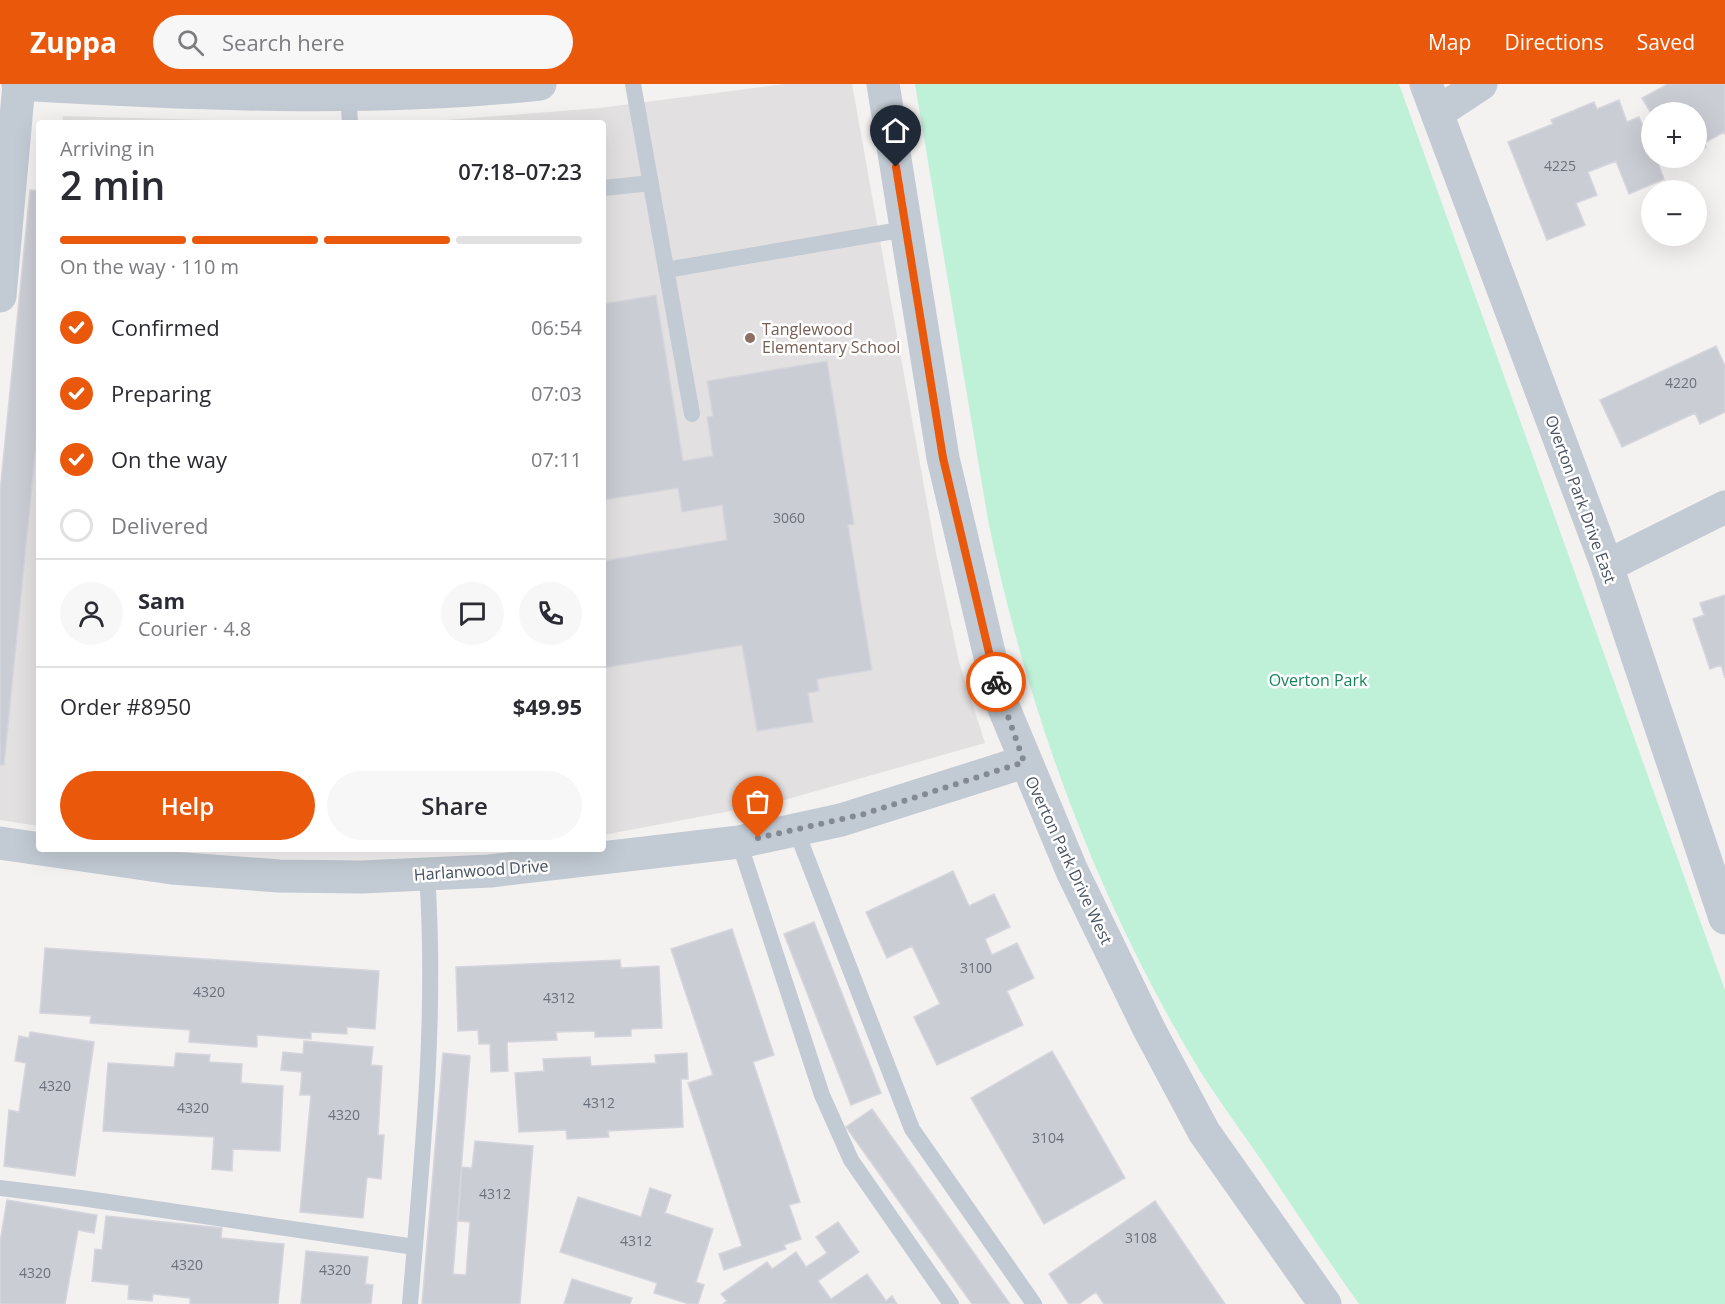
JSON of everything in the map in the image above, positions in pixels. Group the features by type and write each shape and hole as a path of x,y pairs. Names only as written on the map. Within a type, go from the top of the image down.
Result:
{"street":[{"path":"0,296 19,84 337,98 482,90 540,84"},
{"name":"Overton Park Drive West","path":"883,84 943,458 1000,699 1024,762 1072,871 1144,1019 1204,1132 1325,1304"},
{"path":"1431,98 1481,84"},
{"name":"Overton Park Drive East","path":"1431,98 1607,566 1725,918"},
{"path":"1607,566 1725,507"},
{"name":"Harlanwood Drive","path":"62,852 172,868 279,876 362,877 570,863 739,842 796,830 909,801 1024,762"},
{"name":"Harlanwood Drive","path":"0,843 36,848"}],"lane":[{"path":"633,84 692,414"},
{"path":"606,188 651,183"},
{"path":"666,270 906,229"},
{"path":"796,830 912,1129 1034,1304"},
{"path":"739,842 822,1095 851,1160 951,1304"},
{"path":"411,1304 430,1053 432,944 427,874"},
{"path":"0,1188 415,1247"}],"shaded area":[{"name":"Tanglewood Elementary School","path":"785,84 852,84 936,553 959,662 985,743 774,803 606,834 606,120 446,120 599,108"},
{"name":"Tanglewood Elementary School","path":"63,116 210,120 62,120"},
{"path":"36,382 36,826 0,820 0,744"}],"green space":[{"name":"Overton Park","path":"915,84 1399,84 1725,990 1725,1304 1359,1304 1207,1081 1156,994 1094,863 1043,728 1022,659 988,520"}],"building":[{"path":"1668,84 1725,84 1725,135 1724,132 1707,141 1707,102 1644,102 1642,98"},
{"path":"1619,100 1627,122 1639,117 1641,122 1641,168 1660,168 1664,179 1641,180 1641,189 1629,194 1616,161 1588,172 1597,195 1576,203 1585,225 1547,240 1508,142 1553,124 1551,120 1594,102 1597,109"},
{"path":"30,190 36,191 36,445 4,765 0,765 0,492"},
{"path":"656,295 683,461 713,456 707,417 713,416 707,381 827,361 854,524 848,525 872,670 817,679 819,691 808,693 813,722 757,731 742,645 606,668 606,560 727,540 722,505 682,512 678,488 606,500 606,303"},
{"path":"1716,346 1725,366 1725,412 1700,424 1695,413 1622,447 1600,400"},
{"path":"1725,595 1725,678 1721,665 1710,669 1693,619 1704,615 1700,603"},
{"path":"953,871 969,906 994,894 1010,927 985,939 992,955 1017,943 1034,978 1007,991 1023,1025 937,1065 914,1017 940,1004 912,946 887,958 866,912"},
{"path":"814,922 881,1093 851,1105 784,934"},
{"path":"732,929 774,1055 753,1062 800,1202 789,1205 801,1239 784,1245 786,1249 724,1270 719,1254 742,1246 688,1083 713,1075 671,949"},
{"path":"45,948 379,971 375,1029 347,1027 347,1034 311,1032 311,1039 257,1035 257,1047 189,1042 190,1030 90,1023 91,1016 40,1013"},
{"path":"620,960 621,968 659,966 662,1028 631,1029 631,1036 595,1037 595,1031 556,1032 557,1040 507,1042 508,1071 491,1072 490,1044 479,1044 478,1030 458,1031 456,967"},
{"path":"30,1032 94,1042 75,1176 4,1166 9,1110 19,1112 26,1063 15,1061 19,1036 29,1038"},
{"path":"304,1041 373,1047 371,1065 382,1066 378,1135 384,1135 381,1179 367,1177 363,1218 300,1212 311,1095 300,1095 302,1072 281,1070 283,1052 303,1054"},
{"path":"1052,1051 1125,1178 1044,1224 971,1098"},
{"path":"176,1053 210,1055 209,1062 242,1064 241,1083 283,1086 280,1151 233,1149 232,1171 212,1169 214,1137 103,1131 108,1063 174,1067"},
{"path":"443,1053 470,1056 453,1274 466,1275 470,1222 458,1221 462,1167 472,1168 475,1141 533,1146 520,1304 422,1304"},
{"path":"687,1053 688,1079 681,1079 683,1127 608,1131 609,1137 567,1139 566,1130 519,1132 515,1073 544,1071 543,1059 590,1057 591,1066 656,1063 655,1055"},
{"path":"872,1109 1010,1304 972,1304 846,1127"},
{"path":"650,1188 671,1195 665,1213 713,1229 696,1282 704,1285 698,1304 689,1304 654,1293 657,1283 560,1252 578,1197 641,1217"},
{"path":"7,1200 97,1215 94,1233 78,1230 65,1304 0,1304 0,1242"},
{"path":"1155,1201 1225,1304 1104,1304 1096,1292 1079,1304 1069,1304 1049,1274"},
{"path":"106,1216 222,1228 221,1238 284,1244 278,1304 190,1304 190,1298 153,1294 152,1301 128,1299 129,1285 92,1281 95,1249 102,1250"},
{"path":"838,1222 859,1252 818,1281 831,1299 867,1274 886,1301 892,1296 897,1304 723,1304 727,1301 721,1294 767,1262 772,1269 796,1252 806,1267 827,1253 816,1237"},
{"path":"306,1251 368,1257 365,1284 373,1285 371,1304 301,1304"},
{"path":"572,1279 632,1298 630,1304 564,1304"}],"way so far":[{"path":"758,838 864,814 1024,762 1000,699 996,682"}],"place":[{"name":"Tanglewood Elementary School","path":"750,338"}],"route":[{"path":"896,167 943,458 996,682"}]}
